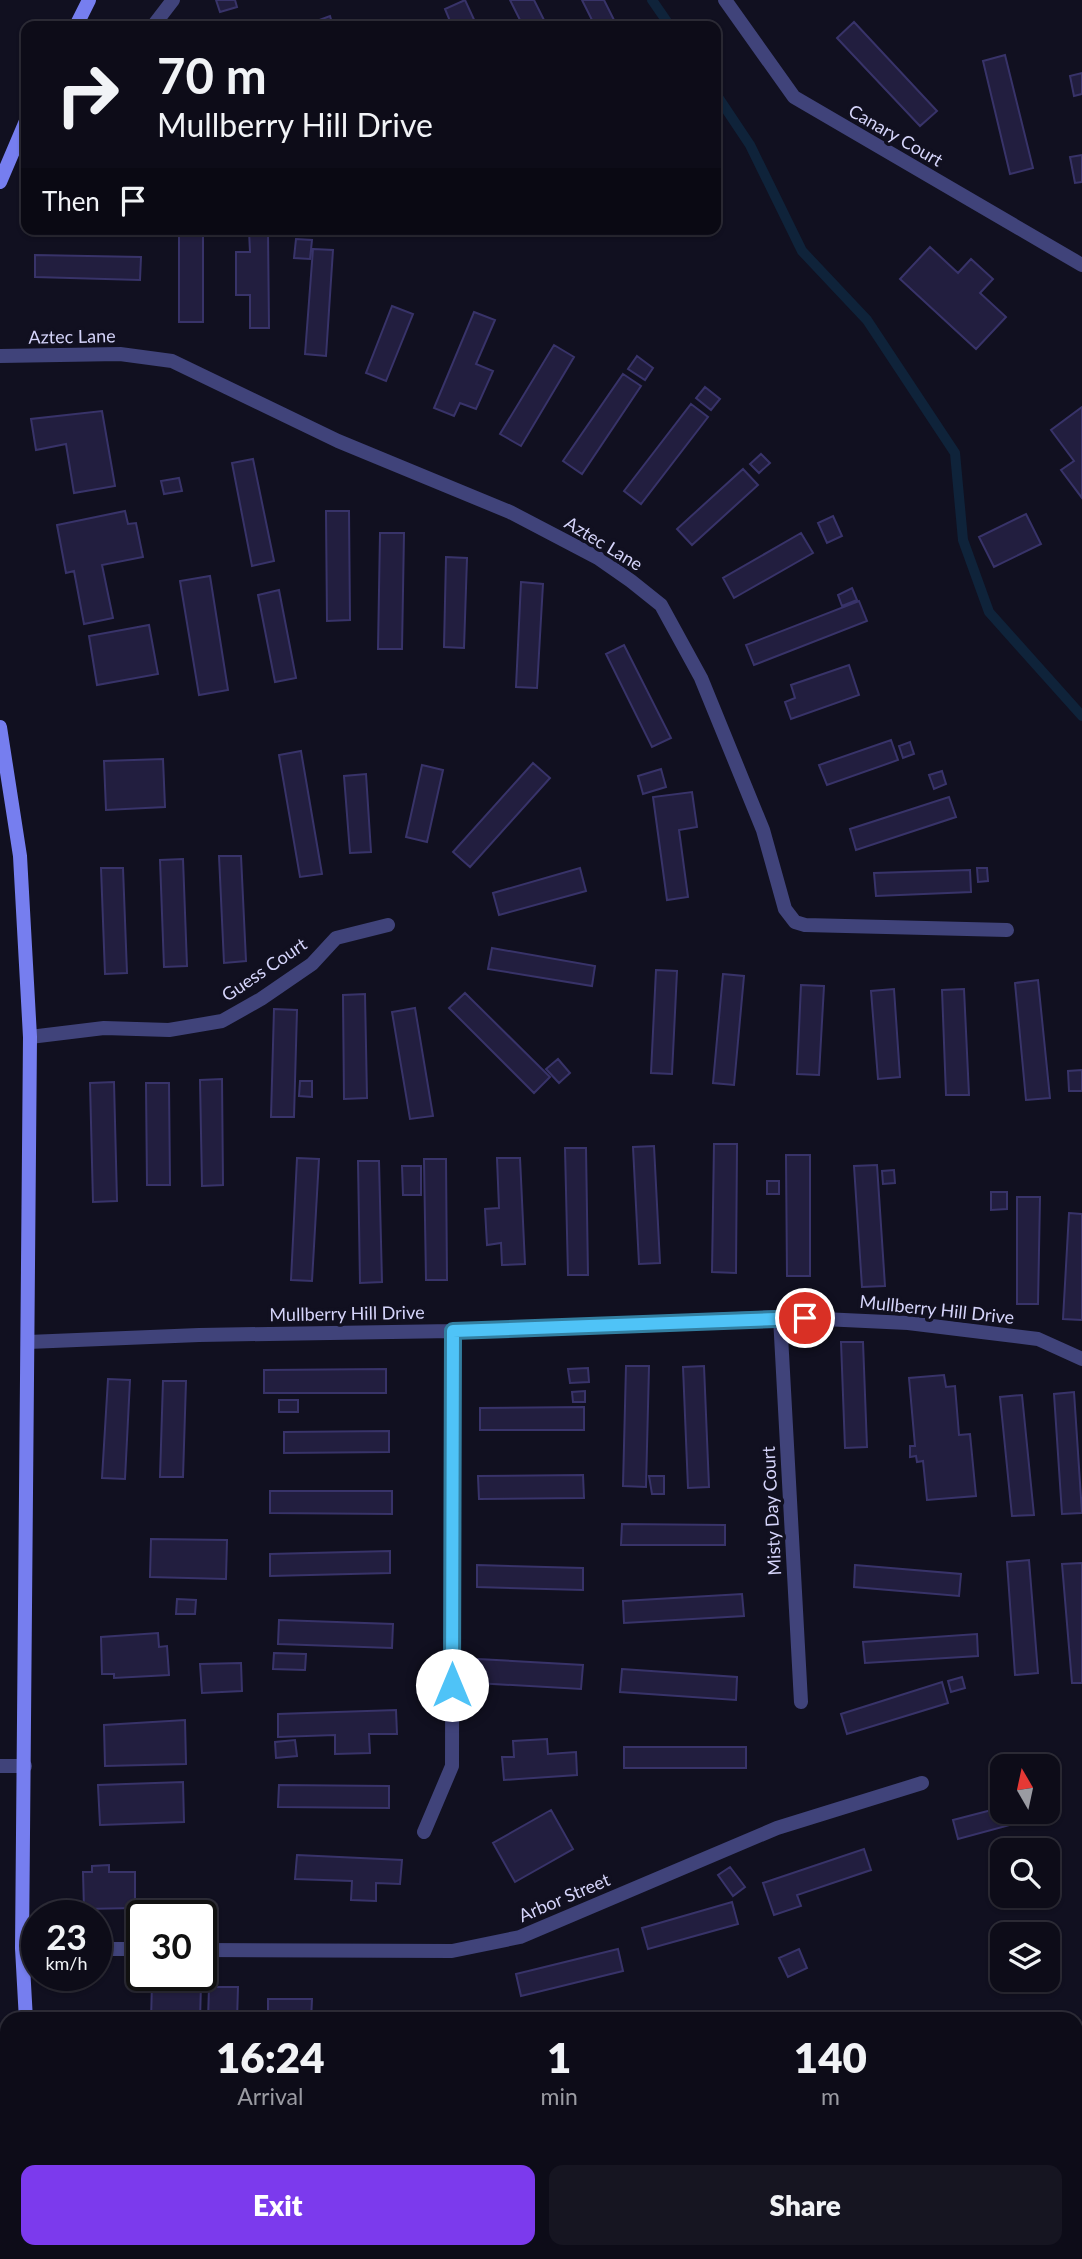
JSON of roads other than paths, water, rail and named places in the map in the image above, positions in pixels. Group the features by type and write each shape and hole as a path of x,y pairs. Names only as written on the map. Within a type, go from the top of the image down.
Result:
{"street":[{"path":"78,21 89,0"},
{"path":"157,21 173,0"},
{"name":"Canary Court","path":"725,0 793,97 1082,265"},
{"path":"0,182 21,133"},
{"name":"Aztec Lane","path":"0,356 120,354 172,362 338,441 510,512 598,558 649,594 667,615 727,738 763,830 785,909 795,922 806,925 1007,930"},
{"path":"0,727 20,856 30,1037 25,1766 28,1900"},
{"name":"Guess Court","path":"30,1037 104,1028 169,1030 222,1021 261,999 312,964 336,938 388,925"},
{"name":"Mullberry Hill Drive","path":"28,1342 199,1335 453,1331 780,1317 908,1323 1038,1339 1082,1359"},
{"name":"Misty Day Court","path":"780,1317 801,1702"},
{"path":"424,1832 452,1766 453,1331"},
{"path":"0,1766 25,1766"},
{"name":"Arbor Street","path":"217,1950 452,1951 520,1937 777,1828 922,1783"},
{"path":"26,2012 27,1991"}],"waterway":[{"path":"652,0 667,21"},
{"path":"721,102 750,145 802,251 867,320 955,453 963,540 989,612 1082,716"}]}
